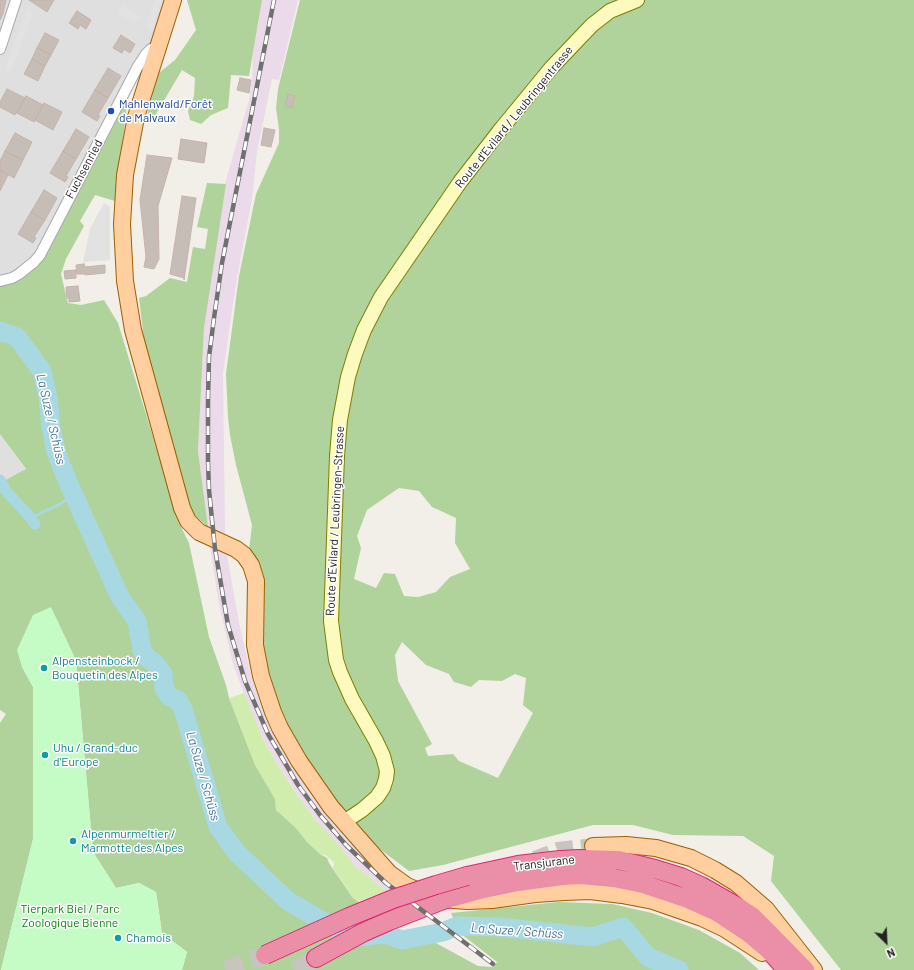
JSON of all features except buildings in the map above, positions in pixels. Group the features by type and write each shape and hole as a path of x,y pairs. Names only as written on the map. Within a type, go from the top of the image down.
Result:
{"highway":[{"name":"Transjurane","path":"264,956 349,917 418,890 467,876 540,862 579,859 629,862 666,872 701,886 753,917 805,970"},
{"name":"Transjurane","path":"317,957 364,932 443,900 479,890 518,882 581,875 614,878 643,884 688,899 717,912 750,934 772,953 787,970"}],"main road":[{"path":"173,0 136,117 125,175 122,224 125,281 133,330 185,516 190,524 199,532 236,549 244,555 251,564 256,582 256,645 266,694 280,728 289,745 320,792 344,822 389,873 406,886 435,897 458,901 492,900 564,892 590,892 622,895 653,901 690,914 725,930 748,943 783,970"},
{"path":"593,846 626,844 663,850 691,858 721,873 745,890 766,909 814,970"},
{"path":"377,858 417,880"}],"street":[{"path":"0,49 16,0"},
{"name":"Route d'Evilard / Leubringentrasse","path":"437,214 469,170 557,62 592,25 610,11 637,0"},
{"name":"Fuchsenried","path":"0,281 12,278 19,274 40,255 137,68 146,54 151,49 158,47"},
{"name":"Route d'Evilard / Leubringen-Strasse","path":"344,822 362,810 377,797 383,788 387,771 383,756 376,741 344,684 336,660 332,640 330,600 340,420 348,376 364,330 381,297 437,214"}],"shaded area":[{"path":"0,0 173,0 101,150 35,261 22,279 0,285"},
{"path":"155,0 162,0 151,32 146,27"},
{"path":"262,0 298,0 279,80 272,79 257,151 252,199 237,277 223,373 225,534 208,527 198,451 204,328 225,184 250,96 253,54"},
{"path":"124,5 141,18 134,23 116,11"},
{"path":"27,10 34,12 11,71 4,69"},
{"path":"104,203 110,207 110,260 83,262 90,229"},
{"path":"0,434 26,470 0,483"},
{"path":"210,547 227,555 239,623 252,679 265,716 282,749 312,797 335,826 397,887 386,891 361,870 357,869 303,803 271,754 254,720 233,664 219,604"}],"green space":[{"path":"187,0 262,0 249,76 231,75 228,108 211,115 201,124 190,120 188,111 194,96 195,78 182,70 153,119 147,118 155,76 175,60 196,30"},
{"path":"300,0 914,0 914,970 841,970 771,881 774,856 743,836 673,835 633,825 593,825 443,865 409,871 344,822 273,712 248,559 252,525 236,465 228,417 226,374 239,276 256,194 279,143 276,108 278,89","holes":["399,488 419,491 432,507 456,518 455,543 470,569 450,577 436,592 418,597 404,596 395,574 384,573 376,588 354,579 361,548 357,536 367,510","402,642 426,665 449,674 454,682 471,687 479,680 502,681 515,674 526,678 523,705 533,713 498,778 459,761 453,754 428,756 425,748 432,744 398,681 395,655"]},
{"path":"129,91 115,201 95,195 80,221 84,226 66,259 61,274 68,303 81,305 104,300 118,323 180,525 189,543 209,637 229,698 255,765 275,799 276,810 296,828 307,842 320,854 327,858 352,897 389,927 434,942 478,966 493,967 497,962 460,933 451,913 559,902 612,904 652,913 699,930 740,953 759,970 182,970 187,952 162,933 156,892 139,883 116,888 93,852 76,660 22,667 33,687 33,839 0,970 0,723 6,714 0,710 0,483 26,469 0,434 0,285 22,279 35,261 101,150"},
{"path":"207,183 226,184 204,328 198,451 208,527 192,513 184,497 144,340 139,298 146,296 170,278 187,282 193,247 205,249 208,229 197,227"},
{"name":"Tierpark Biel / Parc Zoologique Bienne","path":"51,607 76,660 93,852 116,888 139,883 156,892 162,933 187,952 182,970 1,970 33,839 33,687 22,667 17,650 33,615"},
{"path":"244,693 262,737 297,795 357,869 361,870 386,891 358,902 352,897 333,868 333,861 325,855 320,854 307,842 296,828 276,810 275,799 255,765 229,698"}],"waterway":[{"name":"La Suze / Schüss","path":"0,331 17,337 42,371 48,398 51,427 56,452 67,480 120,597 137,621 142,650 148,659 154,662 163,674 164,688 170,697 178,700 183,709 218,827 237,853 288,901 322,921 359,937 385,934 402,940 443,932 457,926 500,927 593,937 623,927 648,957 679,970"},
{"path":"0,480 6,491 35,524"},
{"path":"31,518 60,504 74,494"}],"tunnel":[{"path":"535,859 558,850 593,846"},
{"path":"226,970 263,956"},
{"path":"295,970 316,958"}],"railway":[{"path":"274,0 222,263 209,357 209,490 215,549 228,625 245,681 268,734 298,785 320,815 346,845 386,883 493,964"}],"place":[{"name":"Mahlenwald/Forêt de Malvaux","path":"111,111"},
{"name":"Alpensteinbock / Bouquetin des Alpes","path":"44,668"},
{"name":"Uhu / Grand-duc d'Europe","path":"45,755"},
{"name":"Alpenmurmeltier / Marmotte des Alpes","path":"73,841"},
{"name":"Chamois","path":"118,938"}]}
